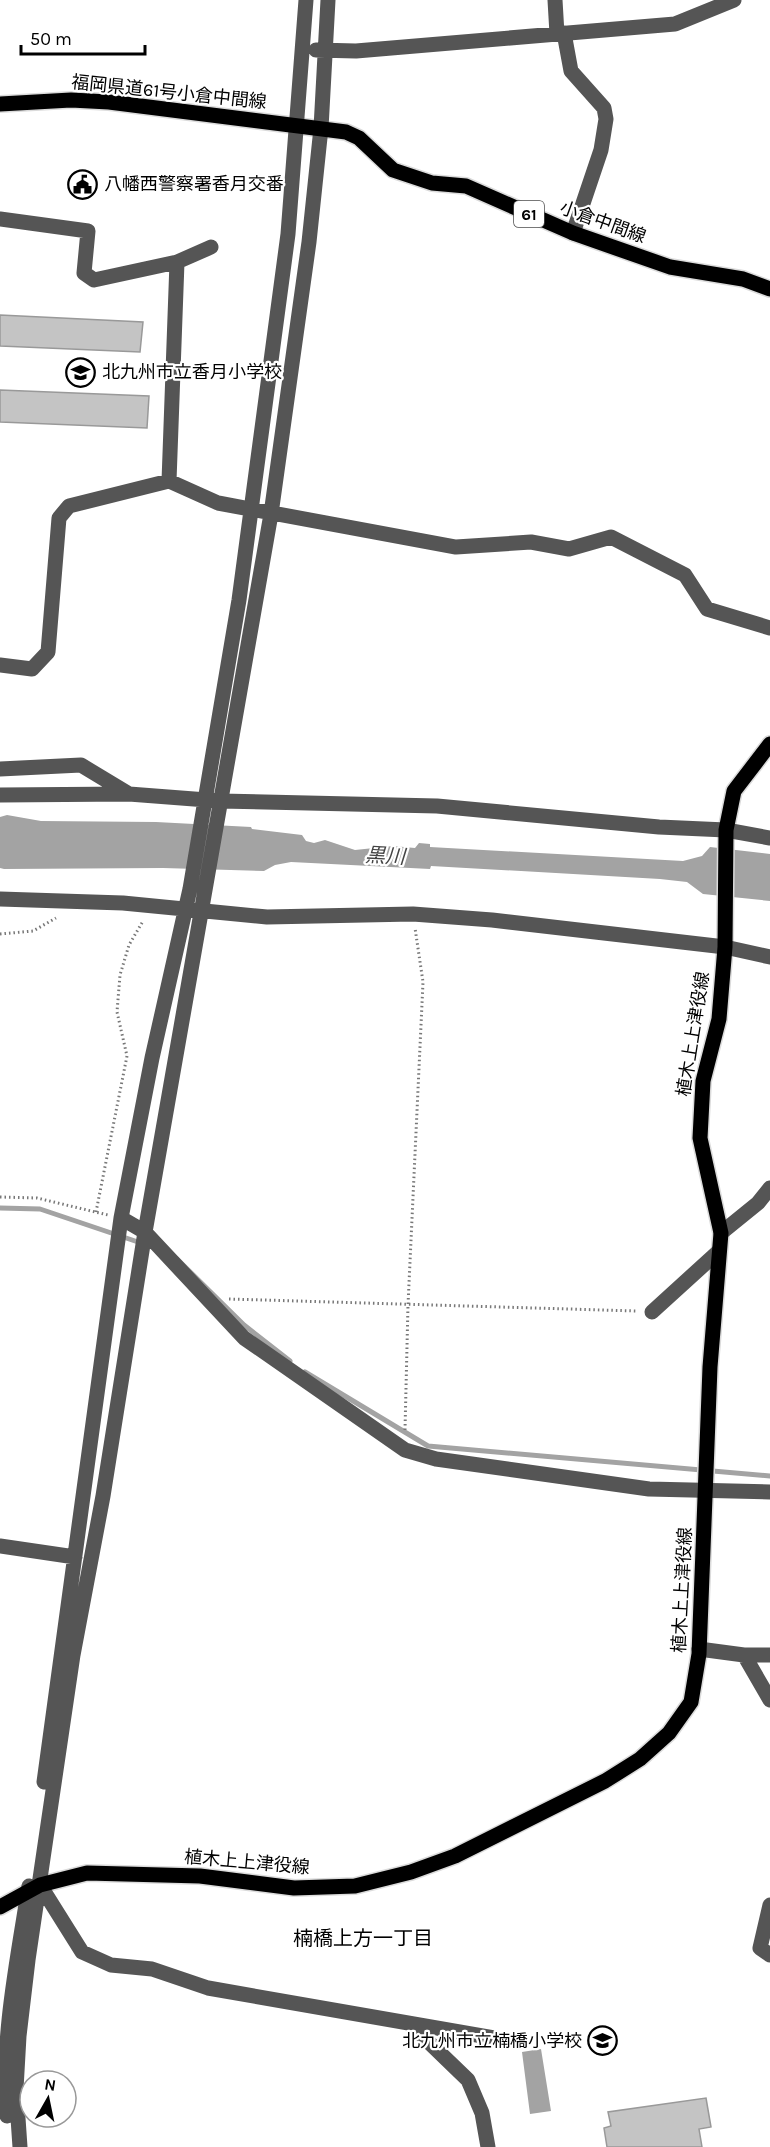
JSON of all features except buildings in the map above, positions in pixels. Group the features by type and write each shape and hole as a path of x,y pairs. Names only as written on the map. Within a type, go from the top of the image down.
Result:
{"main road":[{"name":"福岡県道61号小倉中間線","path":"0,104 71,100 109,102 298,125"},
{"name":"小倉中間線","path":"298,125 346,132 359,138 393,170 432,183 466,186 573,233 670,267 742,279 770,289"},
{"name":"植木上上津役線","path":"0,1907 34,1888 87,1873 126,1872 200,1876 294,1888 355,1886 411,1872 464,1851 605,1781 640,1759 669,1733 691,1702 699,1648 705,1489 721,1233 700,1138 703,1081 719,1019 725,947 726,836 734,791 770,744"}],"street":[{"path":"20,2147 16,2089 19,2036 34,1888 75,1557 121,1218 190,889 239,600 278,314 298,125 306,0"},
{"path":"10,2147 5,2089 8,2035 17,1956 34,1888 73,1655 103,1496 145,1232 271,514 298,329 321,128 328,0"},
{"path":"555,0 560,33 571,71 604,108 606,119 601,150 573,233"},
{"path":"304,50 356,51 675,24 734,0"},
{"path":"0,219 88,231 84,273 94,280 177,262 211,247"},
{"path":"169,481 177,262"},
{"path":"0,665 32,669 48,652 59,518 69,506 169,481 218,503 456,547 531,542 569,549 611,537 685,574 707,609 770,628"},
{"path":"0,769 81,765 129,795"},
{"path":"0,795 129,795 220,801 437,806 659,827 726,836 770,838"},
{"path":"0,899 123,903 267,917 413,914 492,920 725,947 770,957"},
{"path":"721,1233 758,1203 770,1188"},
{"path":"121,1218 145,1232 244,1338 405,1450 436,1459 649,1489 770,1492"},
{"path":"652,1312 719,1251"},
{"path":"0,1546 75,1557"},
{"path":"699,1648 744,1655 770,1655"},
{"path":"744,1655 770,1700"},
{"path":"34,1888 82,1952 111,1965 152,1969 208,1988 494,2038"},
{"path":"770,1905 760,1948 770,1955"},
{"path":"410,2024 468,2080 482,2113 488,2147"}],"path":[{"path":"405,1450 408,1305 423,982 413,914"},
{"path":"0,934 33,931 54,918 65,918"},
{"path":"96,1212 128,1056 117,1012 120,975 126,955 145,919 133,918"},
{"path":"0,1197 37,1198 121,1218"},
{"path":"206,1298 652,1312"}],"water":[{"name":"黒川","path":"7,815 41,821 156,822 251,827 252,829 302,835 306,841 314,843 325,840 355,850 393,846 415,848 419,843 430,844 430,847 683,861 702,856 710,847 770,854 770,901 703,894 687,882 660,879 431,866 430,869 291,862 275,865 264,871 163,868 4,869 0,868 0,817"},
{"path":"541,2049 551,2111 530,2114 522,2052"}],"waterway":[{"path":"0,1208 40,1209 141,1243"},
{"path":"177,1259 244,1325 290,1361"},
{"path":"305,1372 428,1446 770,1476"}],"place":[{"name":"八幡西警察署香月交番","path":"83,184"},
{"name":"北九州市立香月小学校","path":"81,372"},
{"name":"北九州市立楠橋小学校","path":"603,2041"}],"district":[{"name":"楠橋上方一丁目","path":"363,1938"}]}
